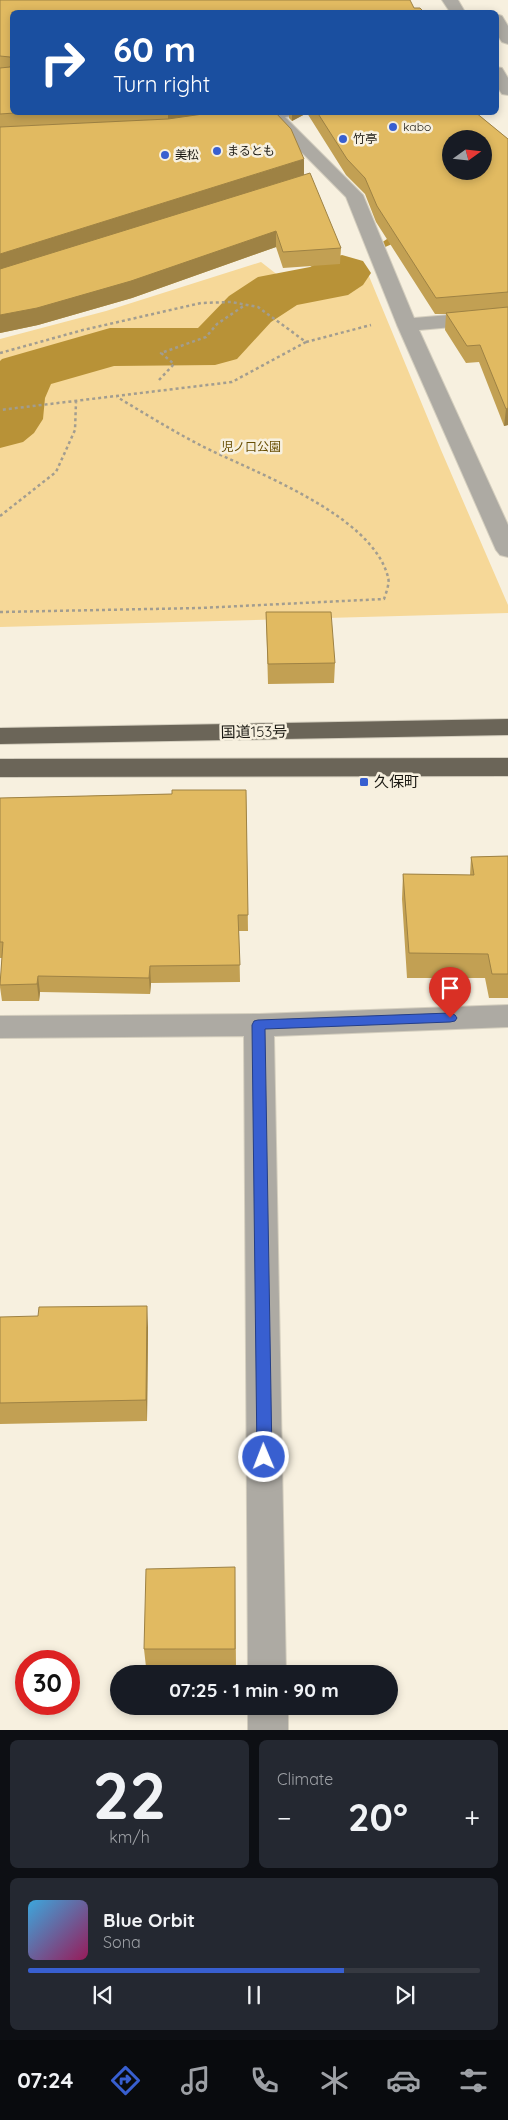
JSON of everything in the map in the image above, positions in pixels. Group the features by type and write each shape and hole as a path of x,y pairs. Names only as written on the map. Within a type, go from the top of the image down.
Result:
{"highway":[{"name":"国道153号","path":"0,736 508,727"},
{"path":"0,768 508,767"}],"street":[{"path":"499,24 508,39"},
{"path":"225,121 263,115"},
{"path":"278,115 354,195 406,321 508,550"},
{"path":"316,179 334,173"},
{"path":"406,321 508,316"},
{"path":"0,1027 258,1025 508,1016"},
{"path":"258,1025 267,1665"},
{"path":"268,1715 268,1730"}],"path":[{"path":"0,353 83,330 200,303 231,302 258,307 306,342"},
{"path":"159,380 174,364 161,353 206,337 217,324 245,305"},
{"path":"0,410 232,382 306,342 406,321"},
{"path":"0,612 200,608 384,599 389,579 381,558 360,534 328,508 198,444 117,397"},
{"path":"0,516 56,472 76,430 76,402"}],"green space":[{"name":"児ノ口公園","path":"261,262 279,276 366,269 508,605 508,613 0,627 0,339 106,311"}],"building":[{"path":"0,0 410,0 414,8 422,10 10,10 10,57 0,56"},
{"path":"10,67 10,113 0,114 0,68"},
{"path":"196,115 278,115 291,129 304,159 0,254 0,127 168,119"},
{"path":"319,115 479,115 508,139 508,292 436,298 377,206 365,178 347,159"},
{"path":"310,173 341,248 283,252 276,231 131,281 37,308 0,315 0,269"},
{"path":"508,307 508,408 506,409 480,345 467,346 446,313"},
{"path":"266,612 331,612 335,663 268,664"},
{"path":"172,790 246,790 248,915 238,915 240,965 150,966 149,978 38,976 37,984 0,985 3,942 0,942 0,798 172,794"},
{"path":"508,856 508,974 492,974 488,954 409,953 403,874 474,875 471,857"},
{"path":"147,1306 146,1400 0,1403 0,1317 38,1316 39,1307"},
{"path":"235,1567 235,1649 144,1649 146,1569"}],"waterway":[{"path":"383,245 390,241 407,239"},
{"path":"342,273 356,264"},
{"path":"0,428 11,419 13,398 24,372 110,347 215,346 250,309 279,290 327,282 342,273"}],"place":[{"name":"kabo","path":"393,127"},
{"name":"竹亭","path":"343,139"},
{"name":"まるとも","path":"217,151"},
{"name":"美松","path":"165,155"},
{"name":"久保町","path":"364,782"}],"route":[{"path":"264,1457 258,1025 450,1018"}]}
